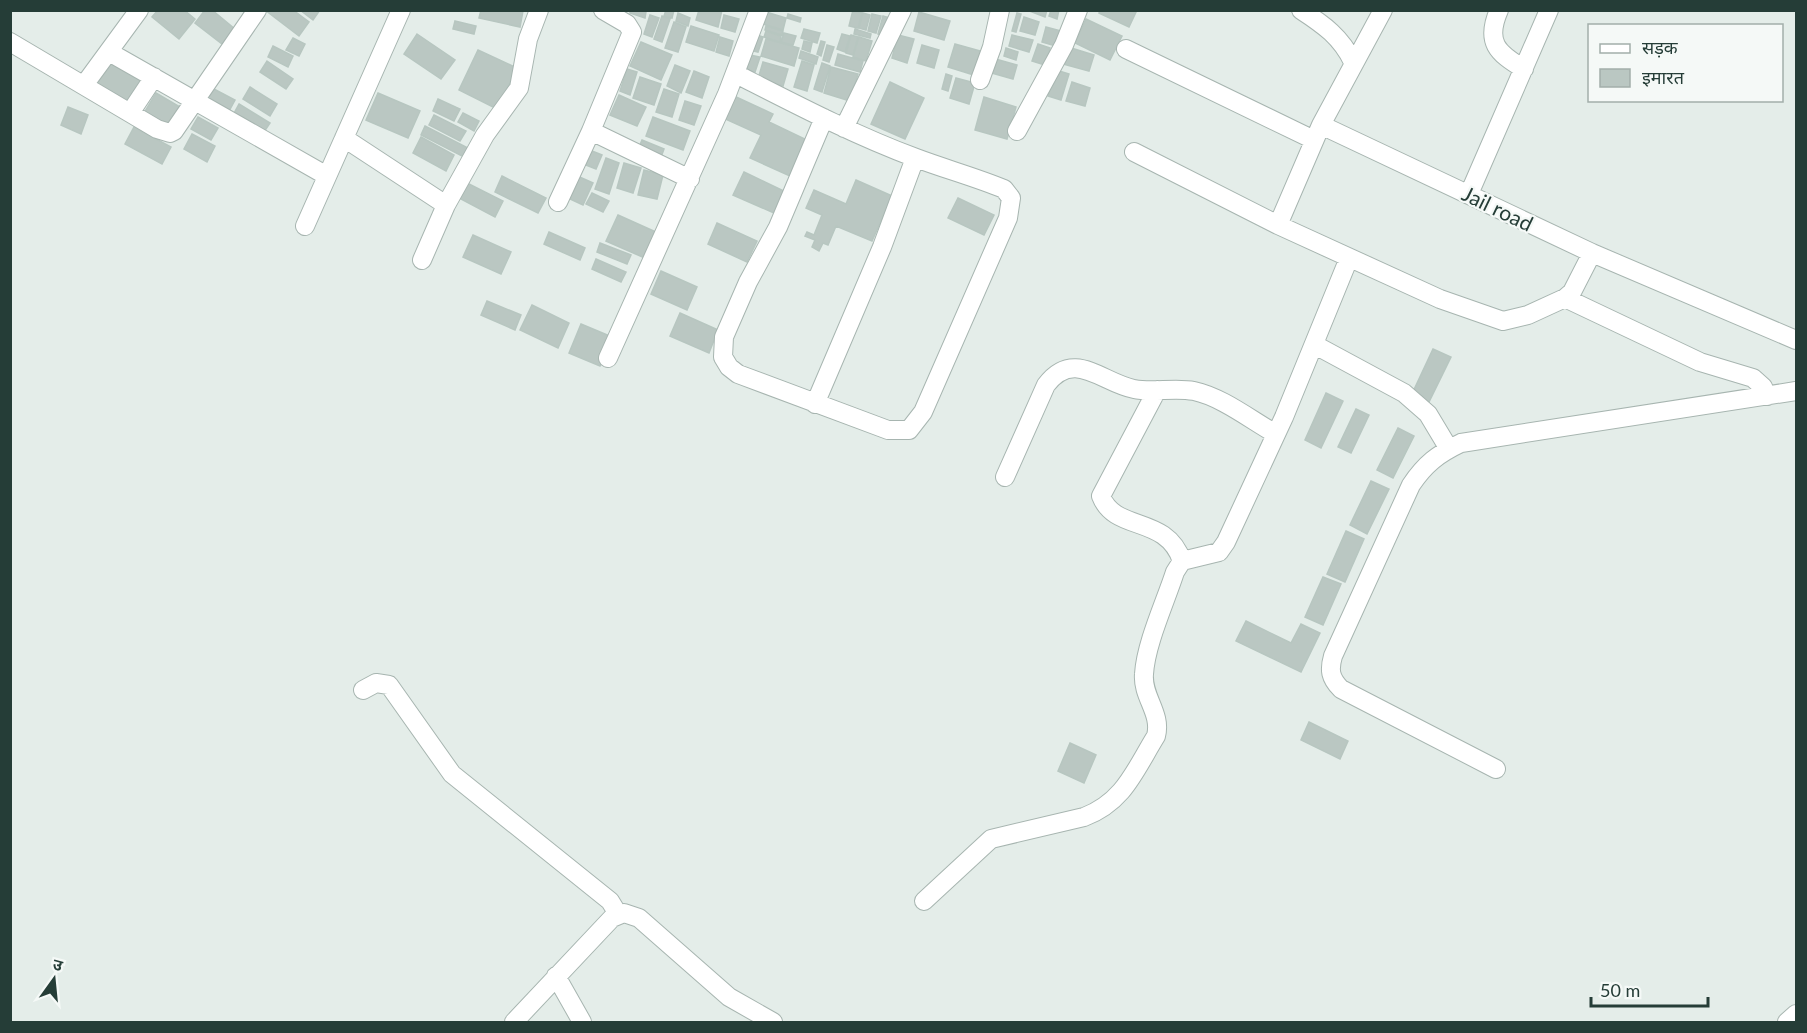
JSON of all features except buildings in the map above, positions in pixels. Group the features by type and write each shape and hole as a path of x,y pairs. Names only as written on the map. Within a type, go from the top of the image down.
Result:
{"street":[{"path":"84,86 140,10"},
{"path":"10,42 157,129 170,133 174,131 257,10"},
{"path":"305,226 401,10"},
{"path":"422,260 446,205 485,135 519,88 528,39 539,10"},
{"path":"558,202 591,131 632,32 627,24 603,10"},
{"path":"844,128 902,10"},
{"path":"980,80 992,47 1000,10"},
{"path":"1017,131 1064,45 1078,10"},
{"path":"1301,10 1320,16 1344,43 1353,63"},
{"path":"1278,225 1317,133 1383,10"},
{"path":"1499,10 1492,34 1495,46 1504,57 1524,69"},
{"path":"1468,194 1550,10"},
{"path":"608,358 736,74 758,11"},
{"name":"Jail road","path":"1126,49 1317,133 1468,194 1592,253 1797,340"},
{"path":"109,52 327,176"},
{"path":"736,74 824,118 844,128 915,158 1004,189 1011,198 1008,218 923,412 909,430 888,430 738,374 729,367 722,348 742,294 778,227 824,118"},
{"path":"130,113 154,77"},
{"path":"591,131 690,179"},
{"path":"344,138 446,205"},
{"path":"1134,152 1278,225 1440,299 1497,321 1528,315 1565,298 1576,286 1592,253"},
{"path":"815,404 882,247 915,158"},
{"path":"924,901 991,839 1084,817 1098,812 1120,795 1156,736 1158,726 1147,697 1144,674 1176,572 1182,561 1219,552 1276,434 1315,345 1349,258"},
{"path":"1565,298 1700,362 1753,378 1763,387 1767,396"},
{"path":"1315,345 1404,393 1428,414 1449,449"},
{"path":"1005,477 1046,385 1062,370 1077,368 1132,389 1179,389 1206,394 1276,434"},
{"path":"1157,390 1101,496 1111,511 1173,540 1182,561"},
{"path":"1496,769 1341,689 1332,680 1330,668 1411,485 1425,465 1461,443 1797,391"},
{"path":"363,690 376,683 389,685 432,749 452,774 610,901 618,914"},
{"path":"514,1023 556,976 618,914 631,914 639,918 729,997 773,1023"},
{"path":"556,976 582,1023"},
{"path":"1787,1023 1797,1014"}]}
